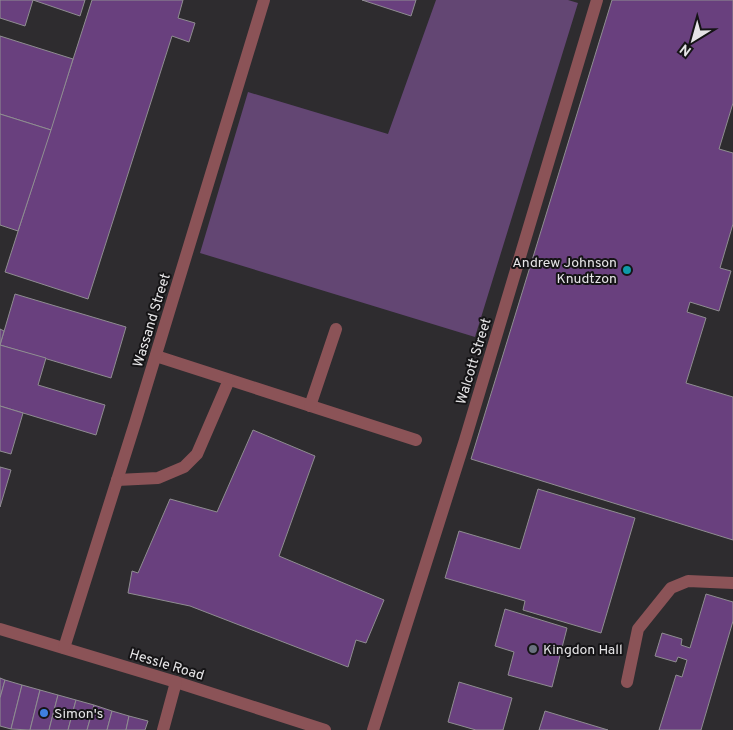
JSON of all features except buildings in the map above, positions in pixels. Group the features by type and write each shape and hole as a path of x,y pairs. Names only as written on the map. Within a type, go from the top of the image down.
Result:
{"street":[{"name":"Wassand Street","path":"64,648 156,356 264,0"},
{"name":"Walcott Street","path":"373,730 465,440 597,0"},
{"path":"310,406 336,329"},
{"path":"156,356 416,440"},
{"path":"117,480 158,478 184,467 197,454 229,380"},
{"path":"628,682 638,629 671,588 688,581 733,583"},
{"name":"Hessle Road","path":"0,629 176,682 325,730"},
{"path":"163,730 176,682"}],"shaded area":[{"path":"436,0 568,0 578,3 475,337 200,253 248,92 388,134"}],"place":[{"name":"Andrew Johnson Knudtzon","path":"627,270"},
{"name":"Kingdon Hall","path":"533,649"},
{"name":"Simon's","path":"44,713"}]}
